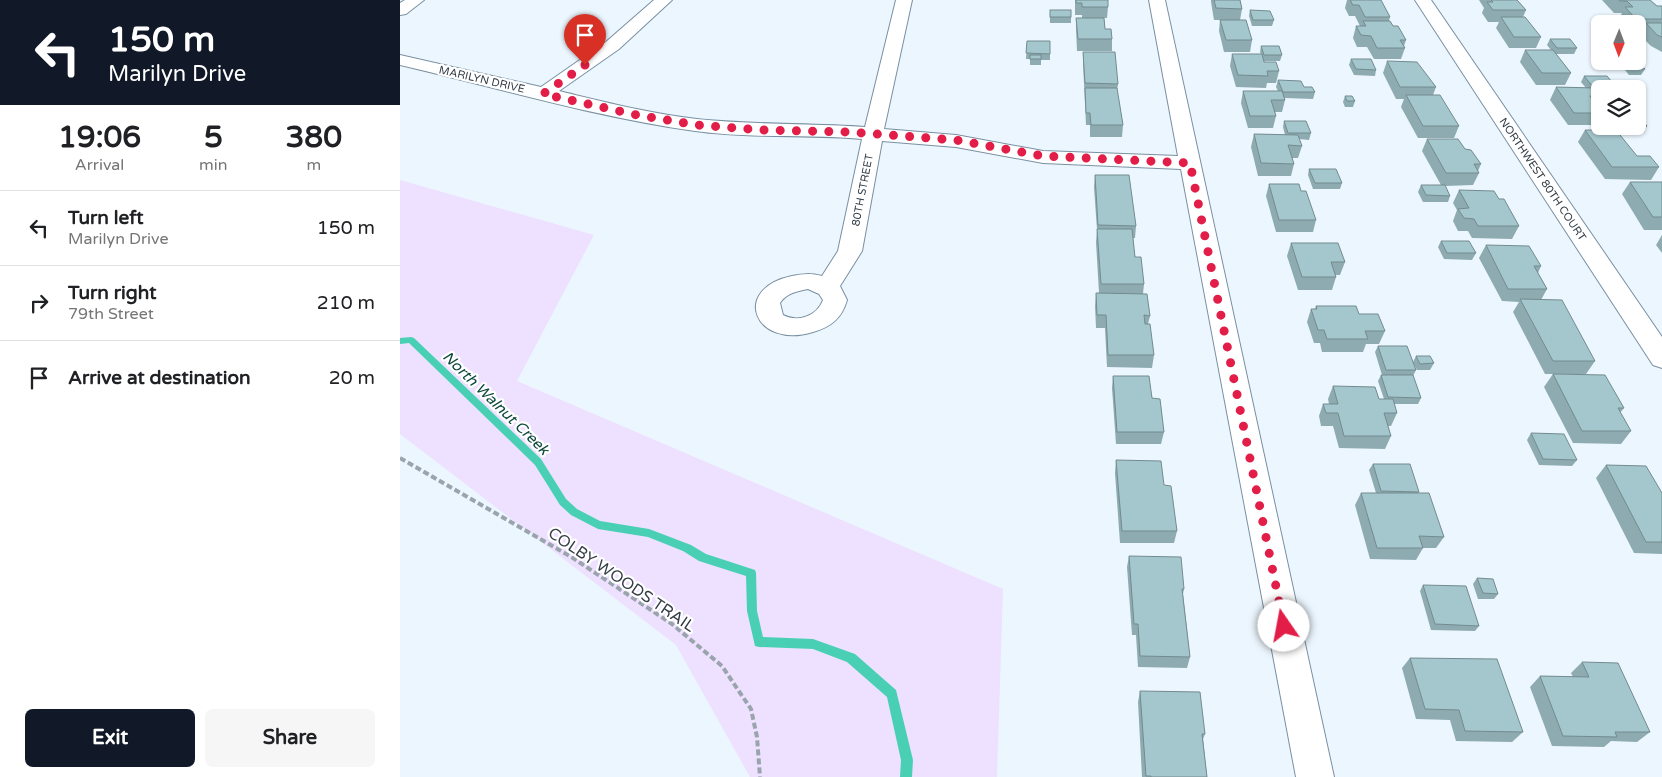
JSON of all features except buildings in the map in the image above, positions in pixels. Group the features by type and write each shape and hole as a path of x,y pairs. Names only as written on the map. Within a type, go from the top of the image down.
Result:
{"street":[{"path":"400,10 416,0"},
{"path":"543,94 613,45 664,0"},
{"name":"80TH STREET","path":"827,287 850,251 873,134 904,0"},
{"path":"1156,0 1315,777"},
{"name":"NORTHWEST 80TH COURT","path":"1423,0 1662,358"},
{"name":"MARILYN DRIVE","path":"400,60 637,115 697,125 956,140 1043,156 1190,163"}],"path":[{"name":"COLBY WOODS TRAIL","path":"400,458 573,558 672,624 722,666 751,709 757,737 760,777"}],"shaded area":[{"path":"400,180 594,235 517,381 1003,589 997,777 750,777 676,645 400,434"}],"waterway":[{"name":"North Walnut Creek","path":"400,341 411,340 538,462 563,502 574,512 598,525 649,533 687,548 703,558 751,573 752,611 759,642 813,644 851,658 892,694 907,760 906,777"}],"route":[{"path":"585,65 543,94 637,115 697,125 762,130 849,132 956,140 1043,156 1190,163 1284,626"}]}
